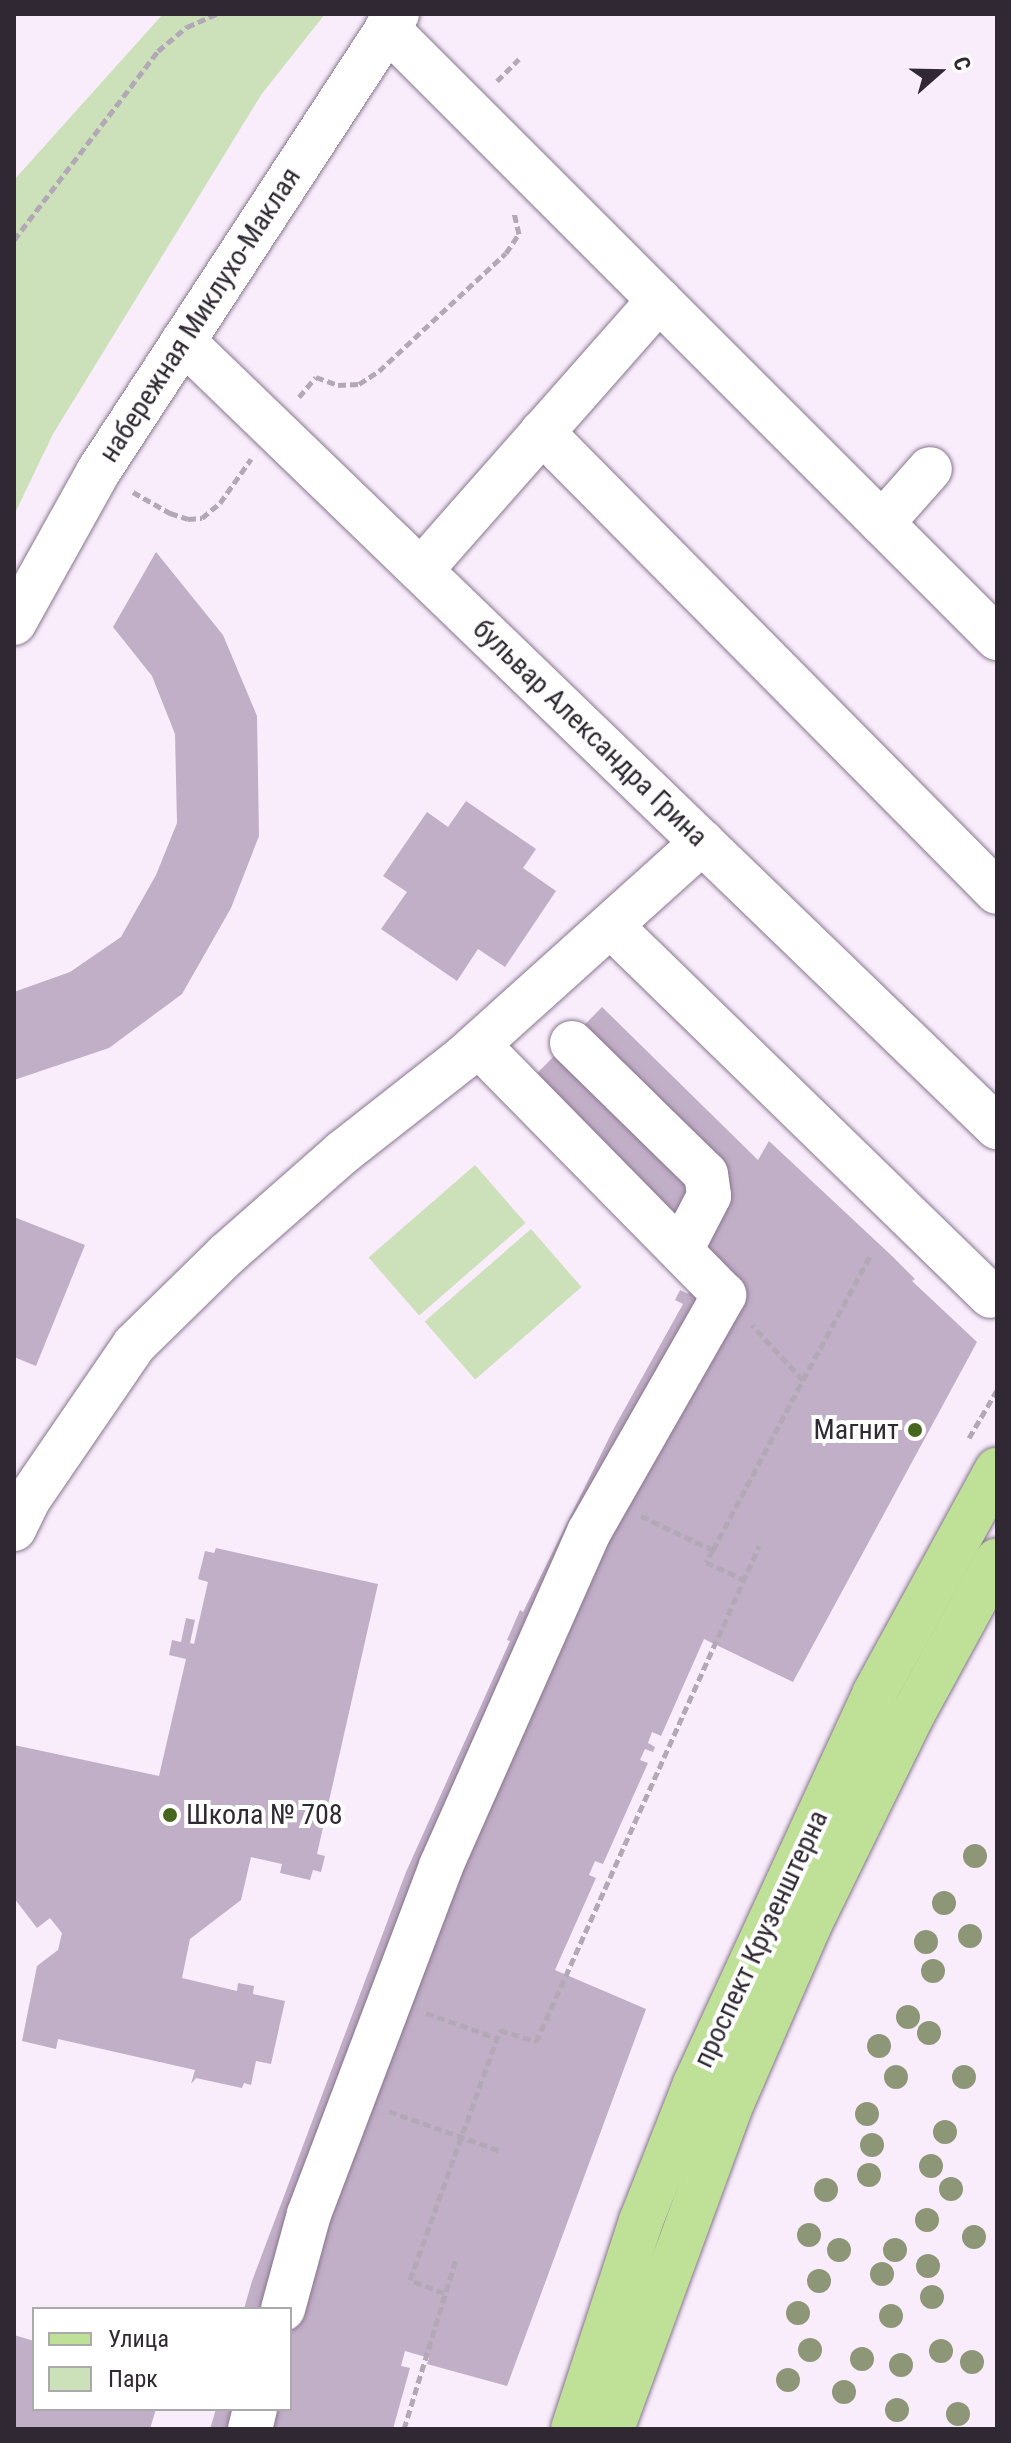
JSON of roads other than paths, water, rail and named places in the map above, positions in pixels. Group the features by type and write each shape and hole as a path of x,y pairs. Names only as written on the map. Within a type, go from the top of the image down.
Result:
{"main road":[{"name":"проспект Крузенштерна","path":"573,2429 641,2221 695,2084 874,1694 997,1469"},
{"name":"проспект Крузенштерна","path":"612,2429 733,2101 803,1940 913,1714 997,1560"}],"street":[{"path":"392,21 659,300 997,638"},
{"name":"набережная Миклухо-Маклая","path":"14,623 98,472 392,21"},
{"path":"421,570 659,300"},
{"name":"бульвар Александра Грина","path":"183,341 997,1127"},
{"path":"542,432 997,892"},
{"path":"882,523 930,469"},
{"path":"14,1529 28,1500 134,1345 227,1254 343,1152 478,1045 703,842"},
{"path":"611,926 991,1296"},
{"path":"572,1043 706,1174 709,1196 681,1250"},
{"path":"284,2307 309,2214 441,1866 589,1532 724,1295 478,1045"}],"place":[{"name":"Магнит","path":"915,1430"},
{"name":"Школа № 708","path":"170,1815"}]}
